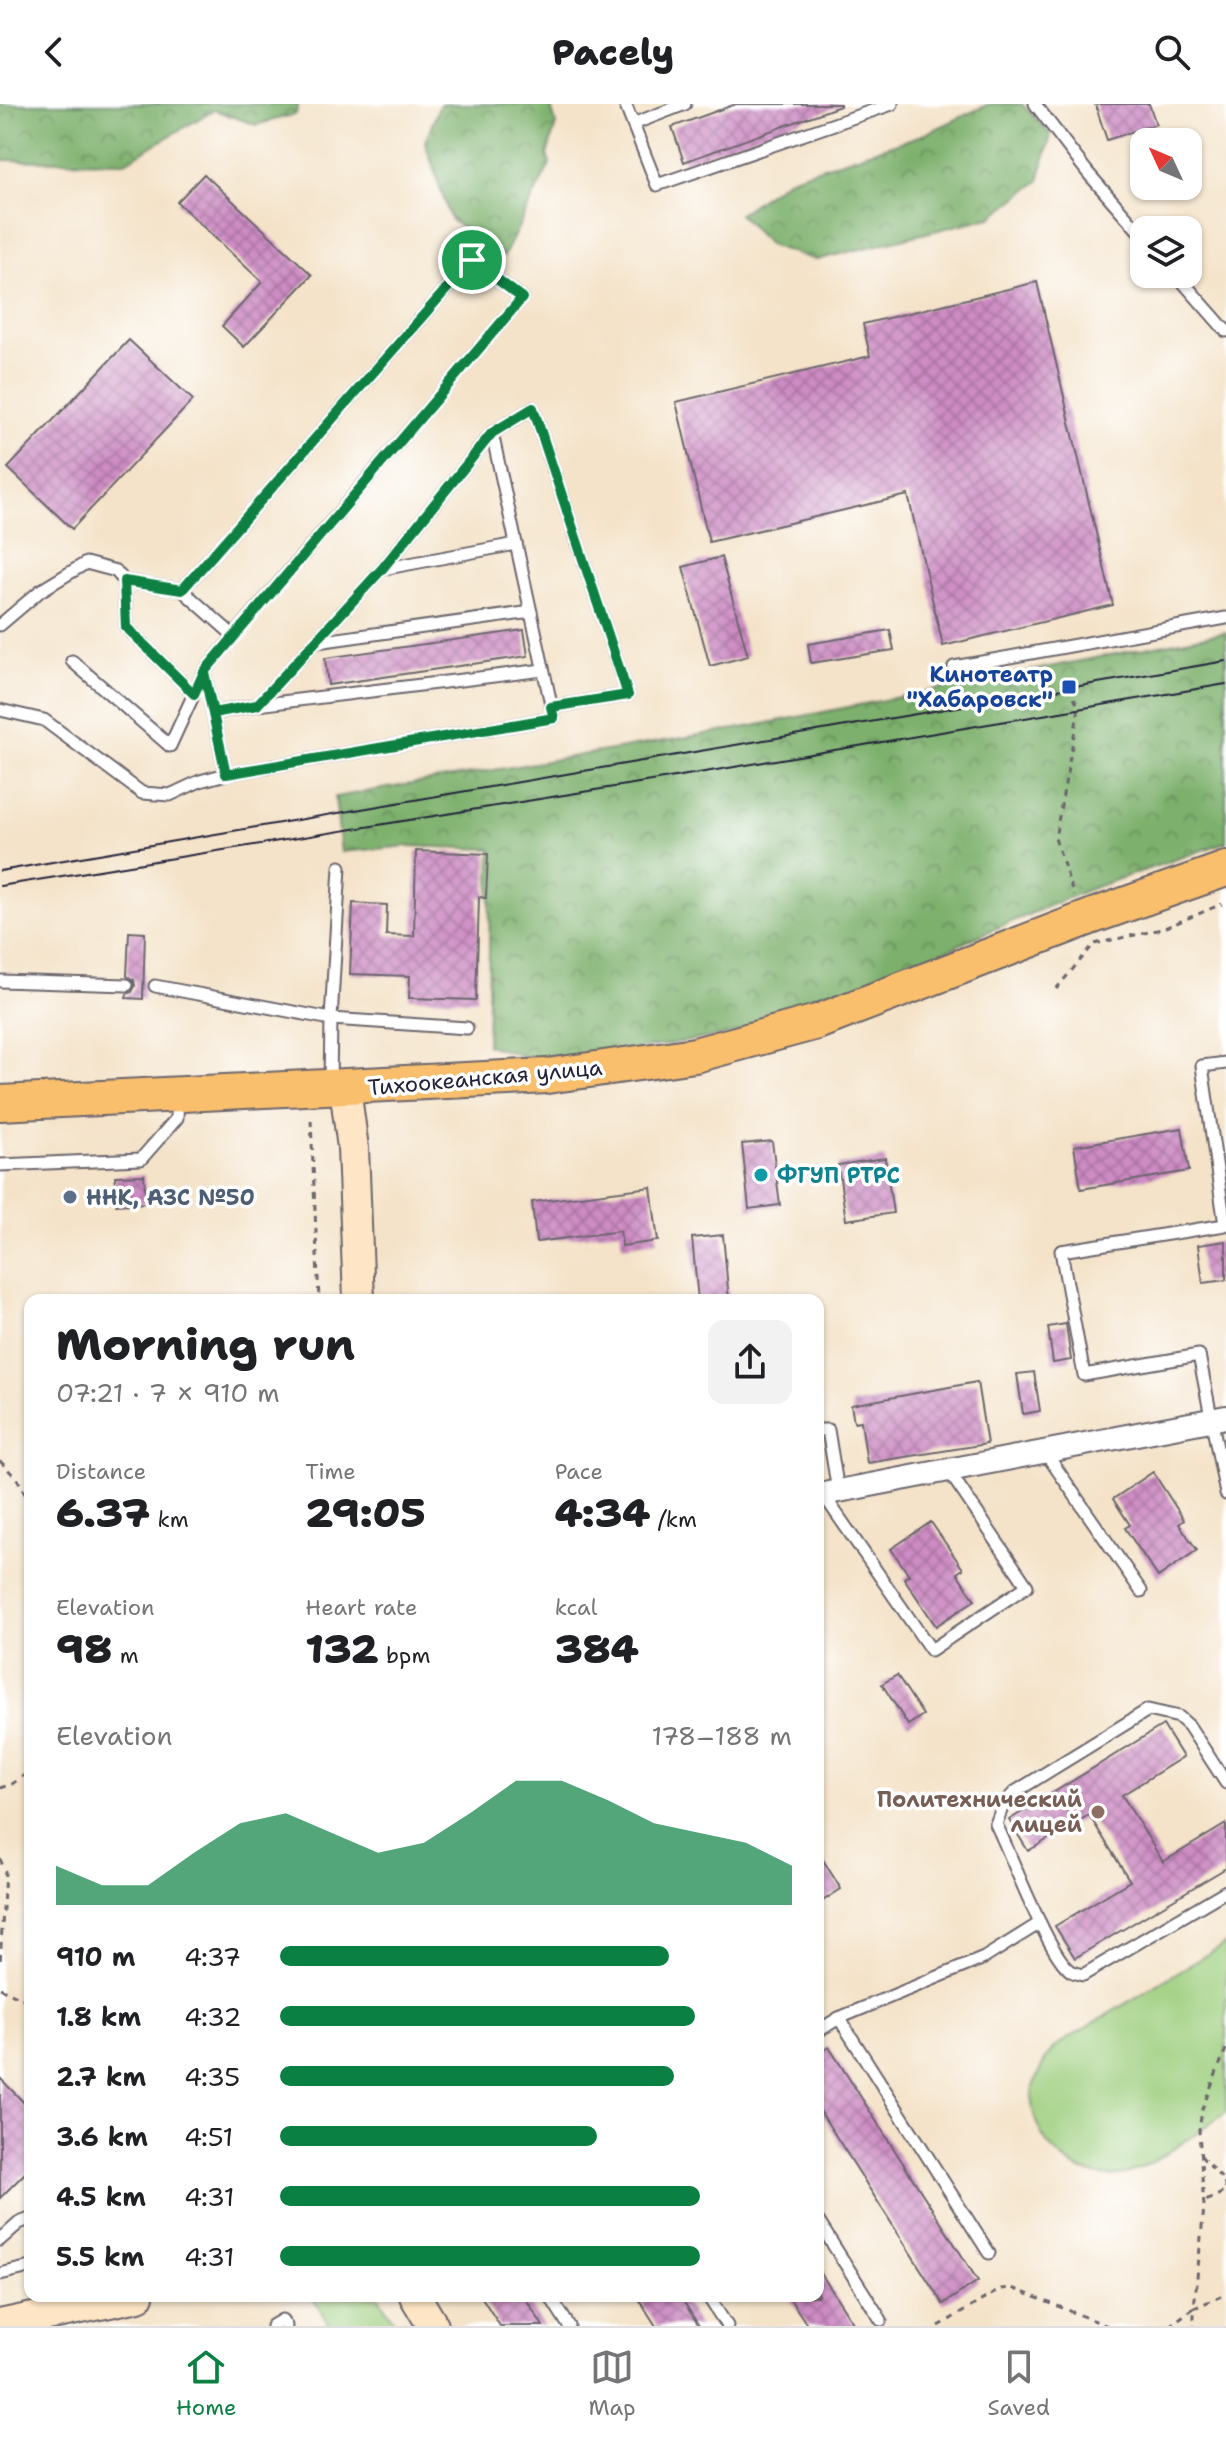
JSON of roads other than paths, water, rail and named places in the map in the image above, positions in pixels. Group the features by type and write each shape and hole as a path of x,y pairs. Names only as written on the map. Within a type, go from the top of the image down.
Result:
{"main road":[{"name":"Тихоокеанская улица","path":"0,1103 547,1076 695,1055 817,1022 1093,916 1226,869"}],"street":[{"path":"338,1088 353,1148 359,1294"},
{"path":"826,1493 1218,1419"},
{"path":"0,2325 109,2302"},
{"path":"419,2302 433,2326"}],"lane":[{"path":"625,104 657,185 892,104"},
{"path":"633,124 685,104"},
{"path":"1035,104 1130,221"},
{"path":"72,661 170,746 204,672 522,298 472,260 182,590"},
{"path":"1188,288 1226,331"},
{"path":"257,705 382,569 492,433 533,408 628,695 551,707"},
{"path":"0,710 44,720 142,793 170,795 200,781 226,774 554,718 492,433"},
{"path":"382,569 516,544"},
{"path":"0,625 40,591 86,563 116,571 124,581 126,627 194,694"},
{"path":"124,581 182,590 234,636"},
{"path":"317,642 531,612"},
{"path":"954,667 1226,618"},
{"path":"213,713 543,670"},
{"path":"204,672 226,774"},
{"path":"338,1088 331,1019 340,867"},
{"path":"0,981 127,985"},
{"path":"155,986 331,1019 467,1028"},
{"path":"1226,1063 1202,1066 1225,1225 1061,1251 1084,1375 1199,1355 1218,1419 1226,1494"},
{"path":"0,1165 141,1159 177,1118 179,1096"},
{"path":"824,1430 828,1430 826,1493 931,1650 1027,1586 948,1470"},
{"path":"1045,1451 1141,1591"},
{"path":"1226,1783 1189,1726 1179,1717 1148,1710 1015,1792 1003,1805 996,1824 1040,1923 1072,1972 1083,1975 1226,1891"},
{"path":"824,2027 839,2018 984,1958 1040,1923"},
{"path":"839,2018 989,2253"},
{"path":"0,2240 24,2221"},
{"path":"824,2230 881,2320"},
{"path":"0,2274 24,2268"},
{"path":"554,2302 569,2326"},
{"path":"712,2302 727,2326"},
{"path":"272,2326 282,2320 286,2326"}],"tram line":[{"path":"0,871 1226,661"},
{"path":"0,886 1226,684"}],"place":[{"name":"Кинотеатр \"Хабаровск\"","path":"1069,687"},
{"name":"ФГУП РТРС","path":"761,1175"},
{"name":"ННК, АЗС №50","path":"70,1197"},
{"name":"Политехнический лицей","path":"1098,1812"}]}
